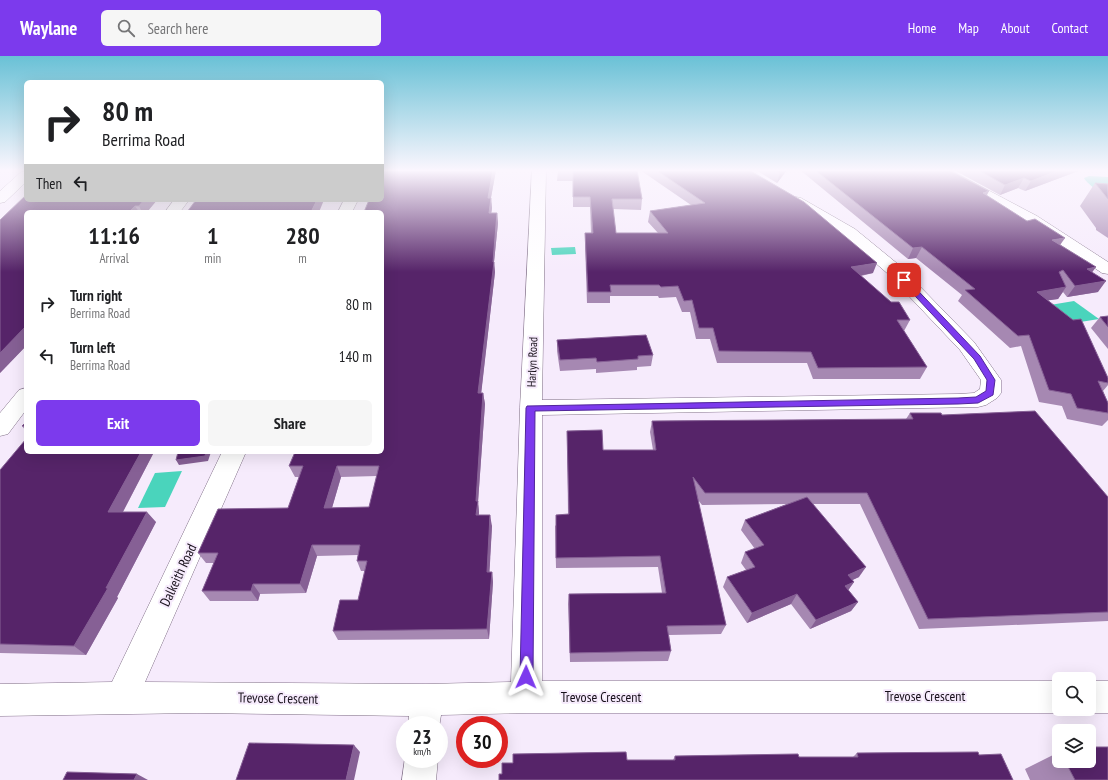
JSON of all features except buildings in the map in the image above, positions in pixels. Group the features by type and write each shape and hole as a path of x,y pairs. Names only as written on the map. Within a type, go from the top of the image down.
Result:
{"street":[{"name":"Harlyn Road","path":"526,697 531,408 538,204"},
{"path":"531,408 958,401 978,400 990,393 991,380 977,358 893,268 848,232 800,204"},
{"path":"1003,204 1032,219 1108,270"},
{"path":"0,428 24,398"},
{"name":"Dalkeith Road","path":"121,699 233,454"},
{"name":"Trevose Crescent","path":"0,700 197,697 425,712 526,697 1052,697"},
{"path":"1096,697 1108,697"},
{"path":"419,780 420,768"}],"shaded area":[{"path":"575,247 576,254 552,255 551,248"},
{"path":"1074,301 1099,319 1074,323 1050,305"},
{"path":"182,471 165,507 138,508 155,473"}],"route":[{"path":"526,677 531,408 958,401 978,400 990,393 991,380 977,358 904,280"}]}
